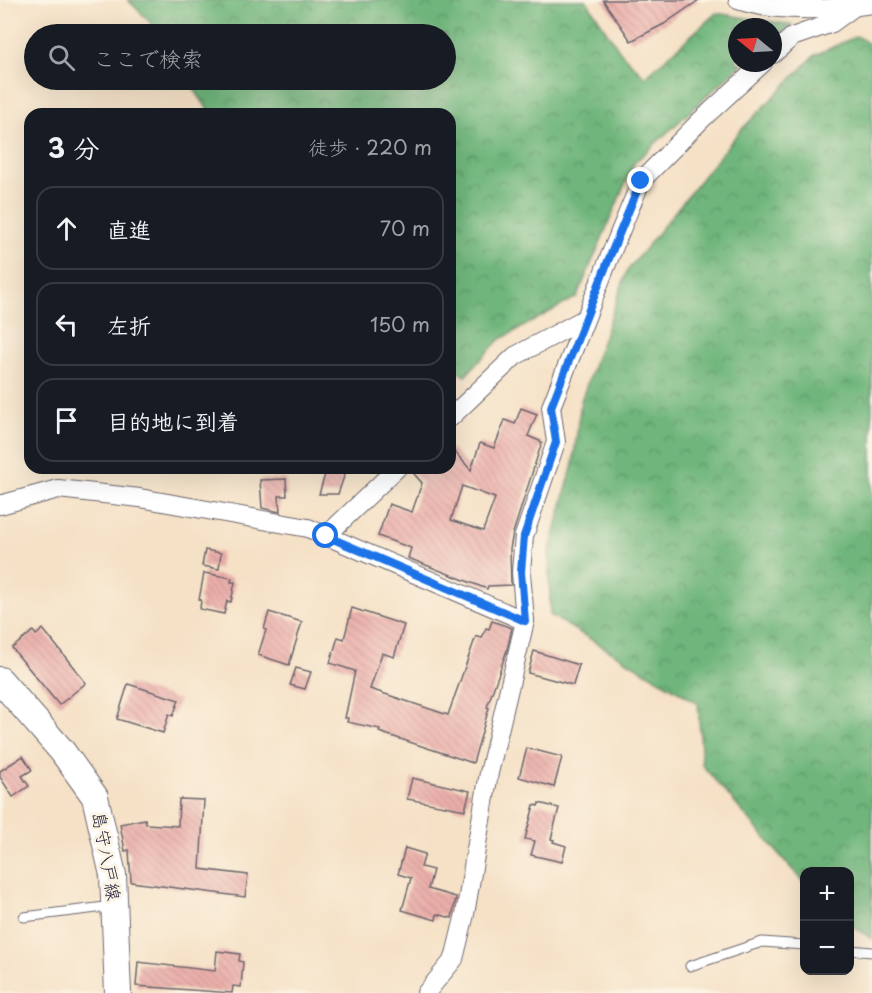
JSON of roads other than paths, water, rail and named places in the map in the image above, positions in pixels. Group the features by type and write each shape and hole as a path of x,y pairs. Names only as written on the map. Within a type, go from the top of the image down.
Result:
{"main road":[{"name":"島守八戸線","path":"0,680 62,751 95,797 113,875 118,993"}],"street":[{"path":"738,0 753,5 799,8 864,5"},
{"path":"782,46 792,37 832,23 864,5"},
{"path":"426,993 454,959 465,915 489,773 525,621 521,572 524,536 556,442 551,407 584,319 641,181 700,121 753,72"},
{"path":"456,412 515,356 584,319"},
{"path":"326,536 391,474"},
{"path":"0,505 58,489 140,498 308,528 525,621"}],"lane":[{"path":"24,917 116,906"},
{"path":"690,966 762,942 800,945"},
{"path":"854,950 872,952"}]}
